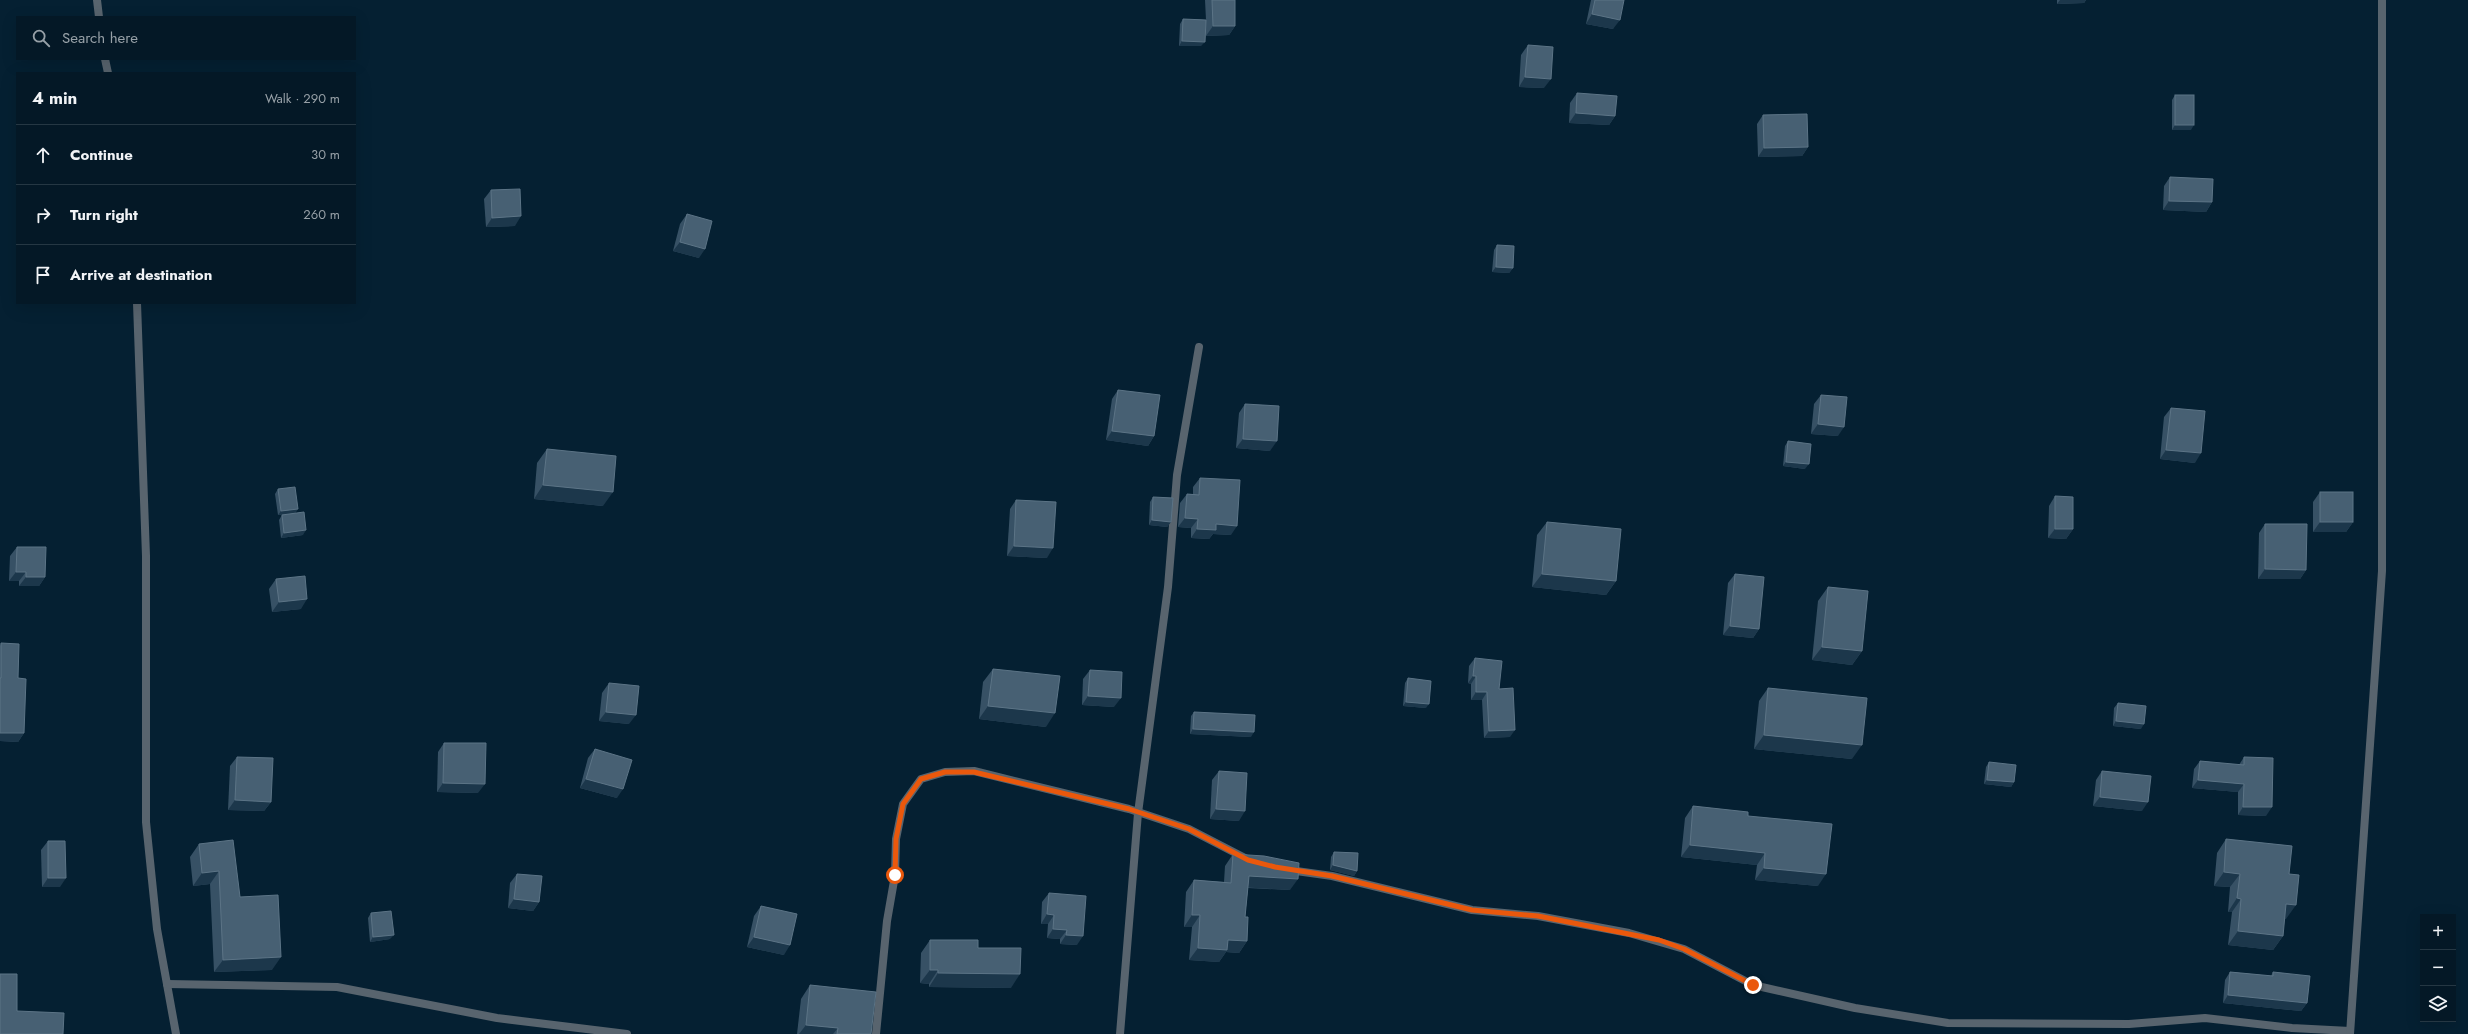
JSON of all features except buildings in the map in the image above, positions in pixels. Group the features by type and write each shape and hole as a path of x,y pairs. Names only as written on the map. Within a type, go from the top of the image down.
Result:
{"street":[{"path":"96,0 99,16"},
{"path":"1282,868 1332,876 1472,910 1538,916 1629,933 1684,949 1753,985 1855,1008 1948,1023 2129,1024 2205,1018 2292,1028 2350,1032 2382,571 2382,0"},
{"path":"105,60 108,72"},
{"path":"137,304 146,556 146,822 157,929 176,1034"},
{"path":"1120,1034 1138,813 1168,587 1177,475 1199,347"},
{"path":"876,1034 887,921 895,875 896,839 903,804 921,779 945,772 974,772 1138,813 1189,829 1255,862"},
{"path":"167,984 337,987 497,1018 627,1034"}],"route":[{"path":"895,875 896,839 903,804 921,779 945,772 974,772 1129,809 1189,829 1248,860 1275,867 1332,876 1472,910 1538,916 1659,940 1684,949 1753,985"}]}
